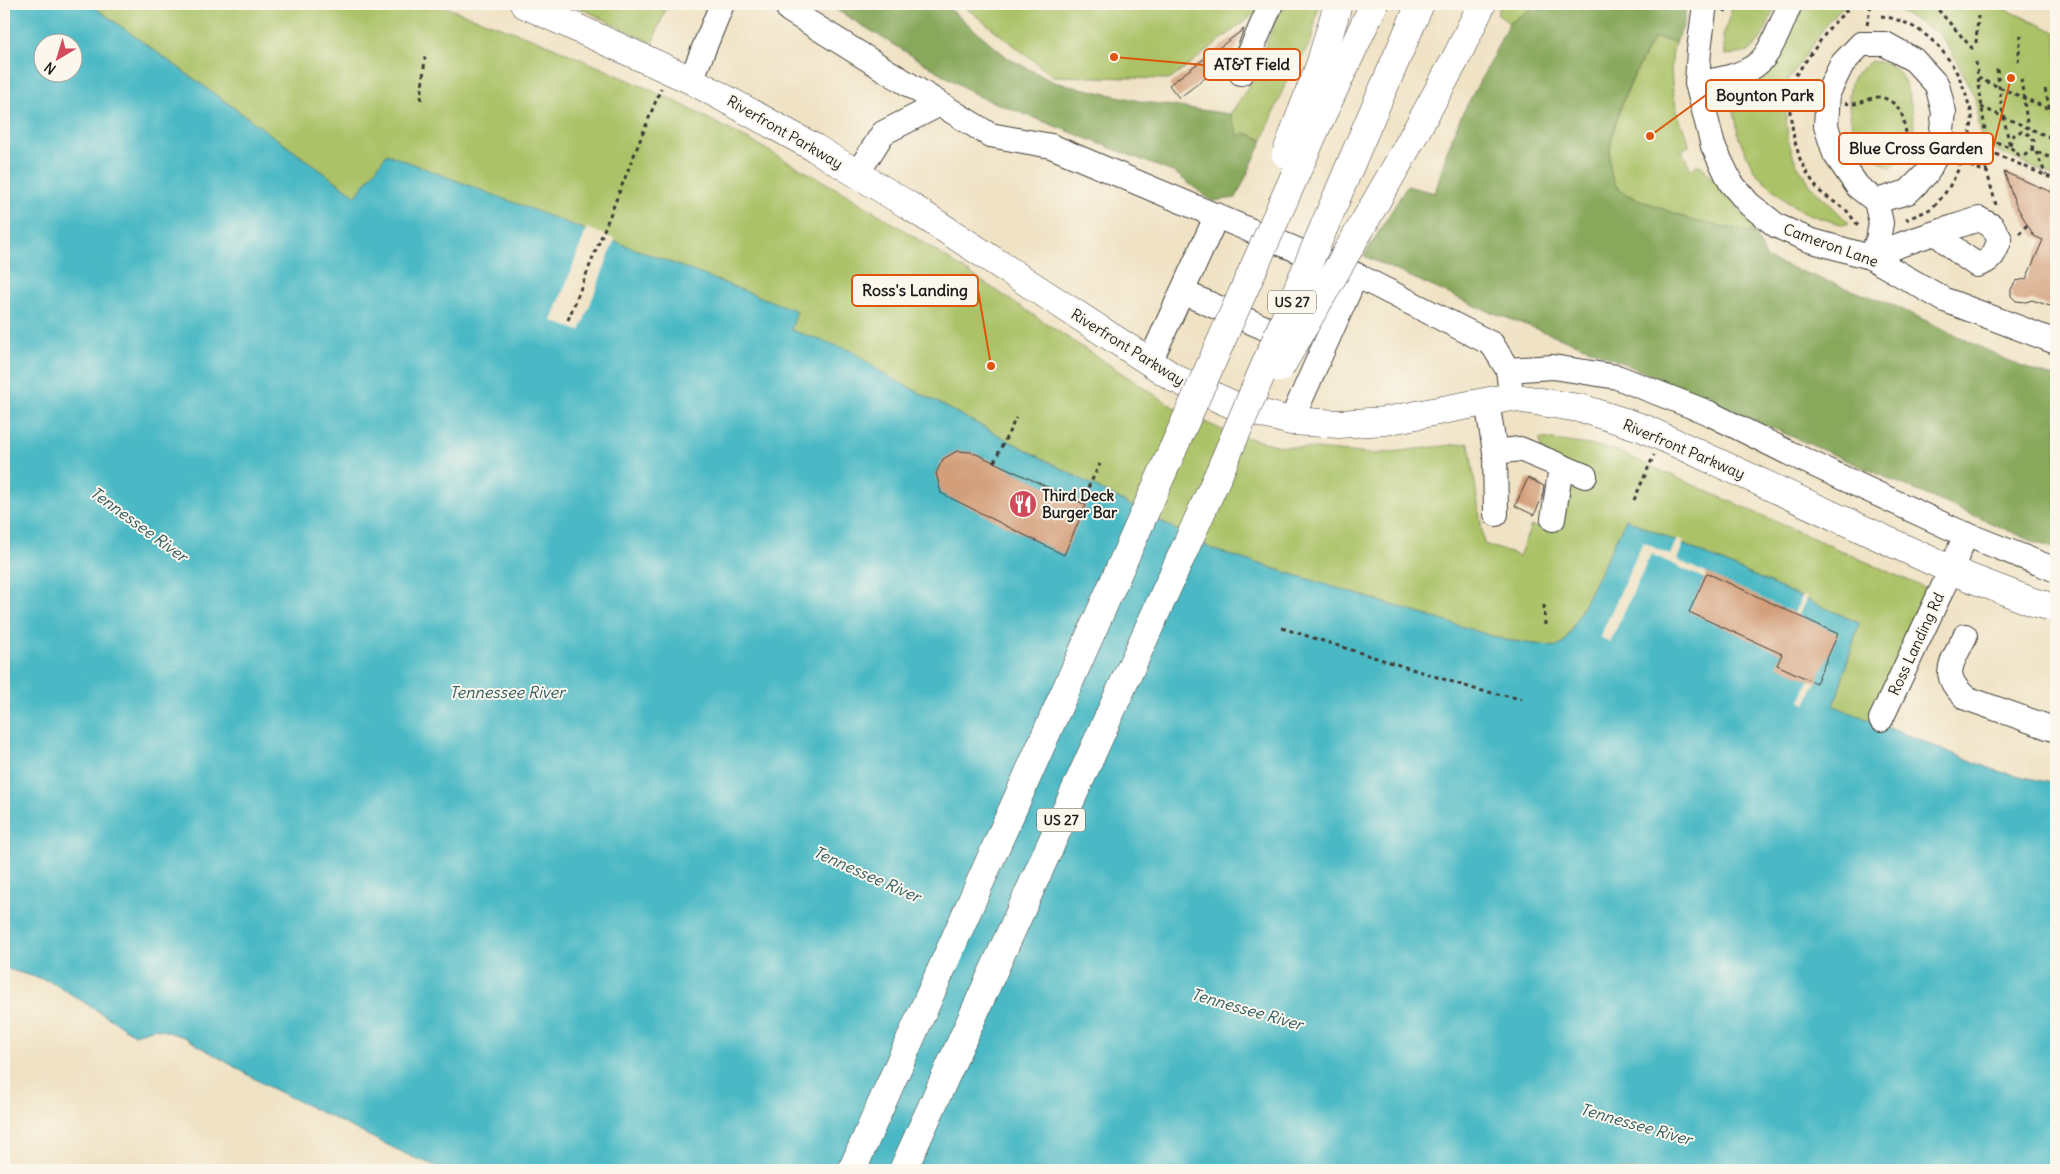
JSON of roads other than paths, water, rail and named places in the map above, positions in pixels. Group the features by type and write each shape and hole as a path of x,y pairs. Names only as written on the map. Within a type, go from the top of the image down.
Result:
{"main road":[{"name":"Riverfront Parkway","path":"524,4 691,80 908,205 1176,379 1240,408 1291,421 1338,424 1385,421 1499,399 1584,409 1643,428 1951,570 2051,607"},
{"path":"1311,116 1320,65 1338,4"},
{"path":"1311,116 1374,4"},
{"name":"US 27","path":"903,1170 1220,470 1420,4"},
{"path":"1220,470 1400,160 1455,60 1482,4"},
{"name":"US 27","path":"852,1170 1173,449 1311,116"},
{"path":"844,1170 886,1095"}],"street":[{"path":"691,80 722,4"},
{"path":"786,4 790,10 990,136 1051,146 1356,275 1492,344 1508,370 1499,399 1495,452 1496,514"},
{"path":"1241,73 1271,4"},
{"path":"1697,83 1719,80 1752,68 1766,55 1790,4"},
{"name":"Cameron Lane","path":"1715,8 1699,50 1697,83 1713,146 1731,183 1749,204 1777,226 1809,240 1870,257 1945,300 2056,342"},
{"path":"1870,257 1878,240 1881,222 1876,201 1858,187 1835,154 1826,126 1828,93 1842,64 1861,44 1885,44 1914,60 1937,85 1944,112 1940,147 1927,172 1908,192 1876,201"},
{"path":"857,174 883,134 940,104"},
{"path":"1150,362 1217,215"},
{"path":"1870,257 1936,233"},
{"path":"1291,421 1356,275"},
{"path":"1182,292 1322,353"},
{"path":"1508,370 1553,367 1618,377 1709,413 1798,457 1966,534 2056,570"},
{"path":"1495,452 1520,449 1585,476"},
{"path":"1553,519 1561,467"},
{"name":"Ross Landing Rd","path":"1881,719 1966,534"},
{"path":"1965,636 1950,668 1951,683 1966,698 2056,730"}],"water":[{"name":"Tennessee River","path":"4,4 90,4 356,196 387,154 797,311 791,330 852,351 882,373 1214,550 1505,640 1557,647 1563,644 1571,631 1626,519 1859,623 1834,706 1997,771 2056,784 2056,1170 447,1170 412,1157 267,1086 184,1037 155,1028 134,1034 52,982 4,968"}],"place":[{"name":"AT&T Field","path":"1114,57"},
{"name":"Blue Cross Garden","path":"2011,78"},
{"name":"Boynton Park","path":"1650,136"},
{"name":"Ross's Landing","path":"991,366"},
{"name":"Third Deck Burger Bar","path":"1023,504"}]}
